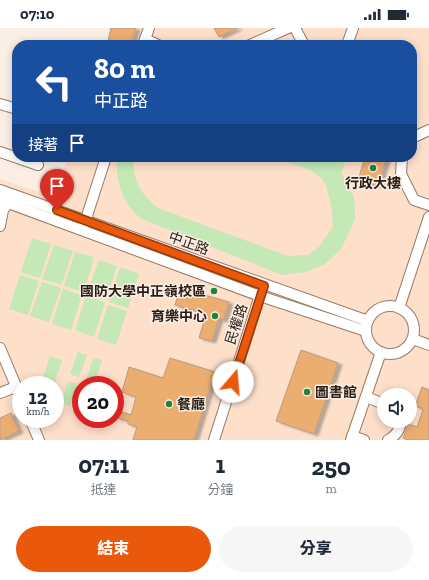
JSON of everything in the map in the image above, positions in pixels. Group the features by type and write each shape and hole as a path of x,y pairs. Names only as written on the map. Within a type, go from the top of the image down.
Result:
{"lane":[{"path":"145,40 149,28"},
{"path":"261,40 288,28"},
{"path":"296,28 302,40"},
{"path":"349,40 353,28"},
{"path":"0,104 12,108"},
{"path":"417,136 429,130"},
{"path":"0,149 12,153"},
{"path":"0,152 12,156"},
{"path":"29,162 38,165"},
{"path":"82,230 104,162"},
{"path":"402,162 402,174 414,200 429,205"},
{"name":"中正路","path":"0,190 85,219 367,326"},
{"path":"0,226 3,210 15,195"},
{"name":"中正路","path":"0,200 260,296 367,326"},
{"path":"399,308 429,217"},
{"name":"民權路","path":"214,440 264,286"},
{"path":"384,307 399,308 410,317 414,324 413,339 403,350 396,354 381,352 370,344 367,326 372,315 384,307"},
{"path":"413,339 429,345"},
{"path":"0,348 12,377"},
{"path":"364,440 351,438 381,352"},
{"path":"0,393 12,388"},
{"path":"366,396 377,401"},
{"path":"34,428 39,440"},
{"path":"388,440 394,437 400,428"}],"shaded area":[{"name":"國防大學中正嶺校區","path":"112,28 429,28 429,440 0,440 0,179 54,197 66,162 417,162 417,40 108,40"}],"green space":[{"path":"117,162 133,162 134,172 138,186 147,198 158,208 288,256 308,255 320,246 333,226 327,188 322,179 312,171 288,162 345,162 341,172 353,195 355,219 340,250 325,264 307,272 282,275 142,219 135,213 125,199 119,183"},
{"path":"32,238 51,244 40,278 21,272"},
{"path":"54,245 73,251 61,285 42,279"},
{"path":"75,252 94,257 84,292 64,286"},
{"path":"99,260 117,266 106,300 87,294"},
{"path":"120,267 139,274 128,308 109,302"},
{"path":"20,275 39,281 28,315 9,309"},
{"path":"42,282 61,288 49,322 30,316"},
{"path":"63,289 82,295 71,330 52,324"},
{"path":"86,296 105,302 94,337 75,330"},
{"path":"108,305 127,311 116,345 97,339"},
{"path":"78,352 87,355 79,376 70,374"},
{"path":"50,356 62,360 57,376 44,376"},
{"path":"93,358 102,360 97,376 87,376"},
{"path":"68,381 72,382 72,400 70,406 64,404 64,394"}],"building":[{"path":"111,28 136,28 132,40 108,40"},
{"path":"214,28 238,28 219,37"},
{"name":"行政大樓","path":"363,162 385,162 378,186 358,180"},
{"name":"育樂中心","path":"180,288 229,302 224,320 219,319 212,341 199,338 206,314 175,305"},
{"name":"圖書館","path":"301,350 338,363 314,434 276,421"},
{"name":"餐廳","path":"170,358 215,372 194,440 133,440 137,427 128,424 128,421 124,420 124,413 131,415 136,397 124,393 124,385 129,367 163,378"},
{"path":"422,387 429,390 429,440 408,440 403,438 407,428 417,428 423,409 417,407 417,401"},
{"path":"11,413 12,428 18,428 19,431 0,440 0,418"}],"place":[{"name":"行政大樓","path":"373,168"},
{"name":"國防大學中正嶺校區","path":"214,291"},
{"name":"育樂中心","path":"215,316"},
{"name":"圖書館","path":"307,392"},
{"name":"餐廳","path":"169,404"}],"route":[{"path":"57,210 85,219 264,286 233,382"}]}
